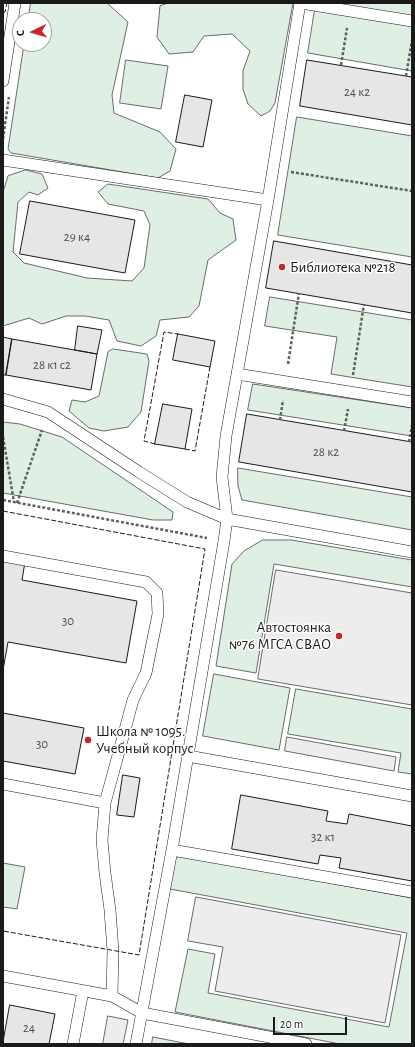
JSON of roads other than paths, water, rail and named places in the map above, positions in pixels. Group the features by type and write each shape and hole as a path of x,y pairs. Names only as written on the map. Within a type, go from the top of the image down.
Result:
{"lane":[{"path":"3,81 15,3"},
{"path":"136,1044 172,850 224,541 227,519 222,477 226,436 268,200 300,3 412,21"},
{"path":"3,160 268,200"},
{"path":"237,374 412,402"},
{"path":"3,399 48,412 187,502 227,519 412,552"},
{"path":"3,556 146,582 157,593 158,614 146,673 133,700 105,803 102,840 113,951 112,996"},
{"path":"188,756 412,796"},
{"path":"3,784 105,803"},
{"path":"172,850 412,892"},
{"path":"3,976 112,996 142,1013 306,1044"},
{"path":"73,1044 82,990"}],"place":[{"name":"Библиотека №218","path":"282,267"},
{"name":"Автостоянка №76 МГСА СВАО","path":"339,636"},
{"name":"Школа № 1095. Учебный корпус","path":"88,740"}]}
